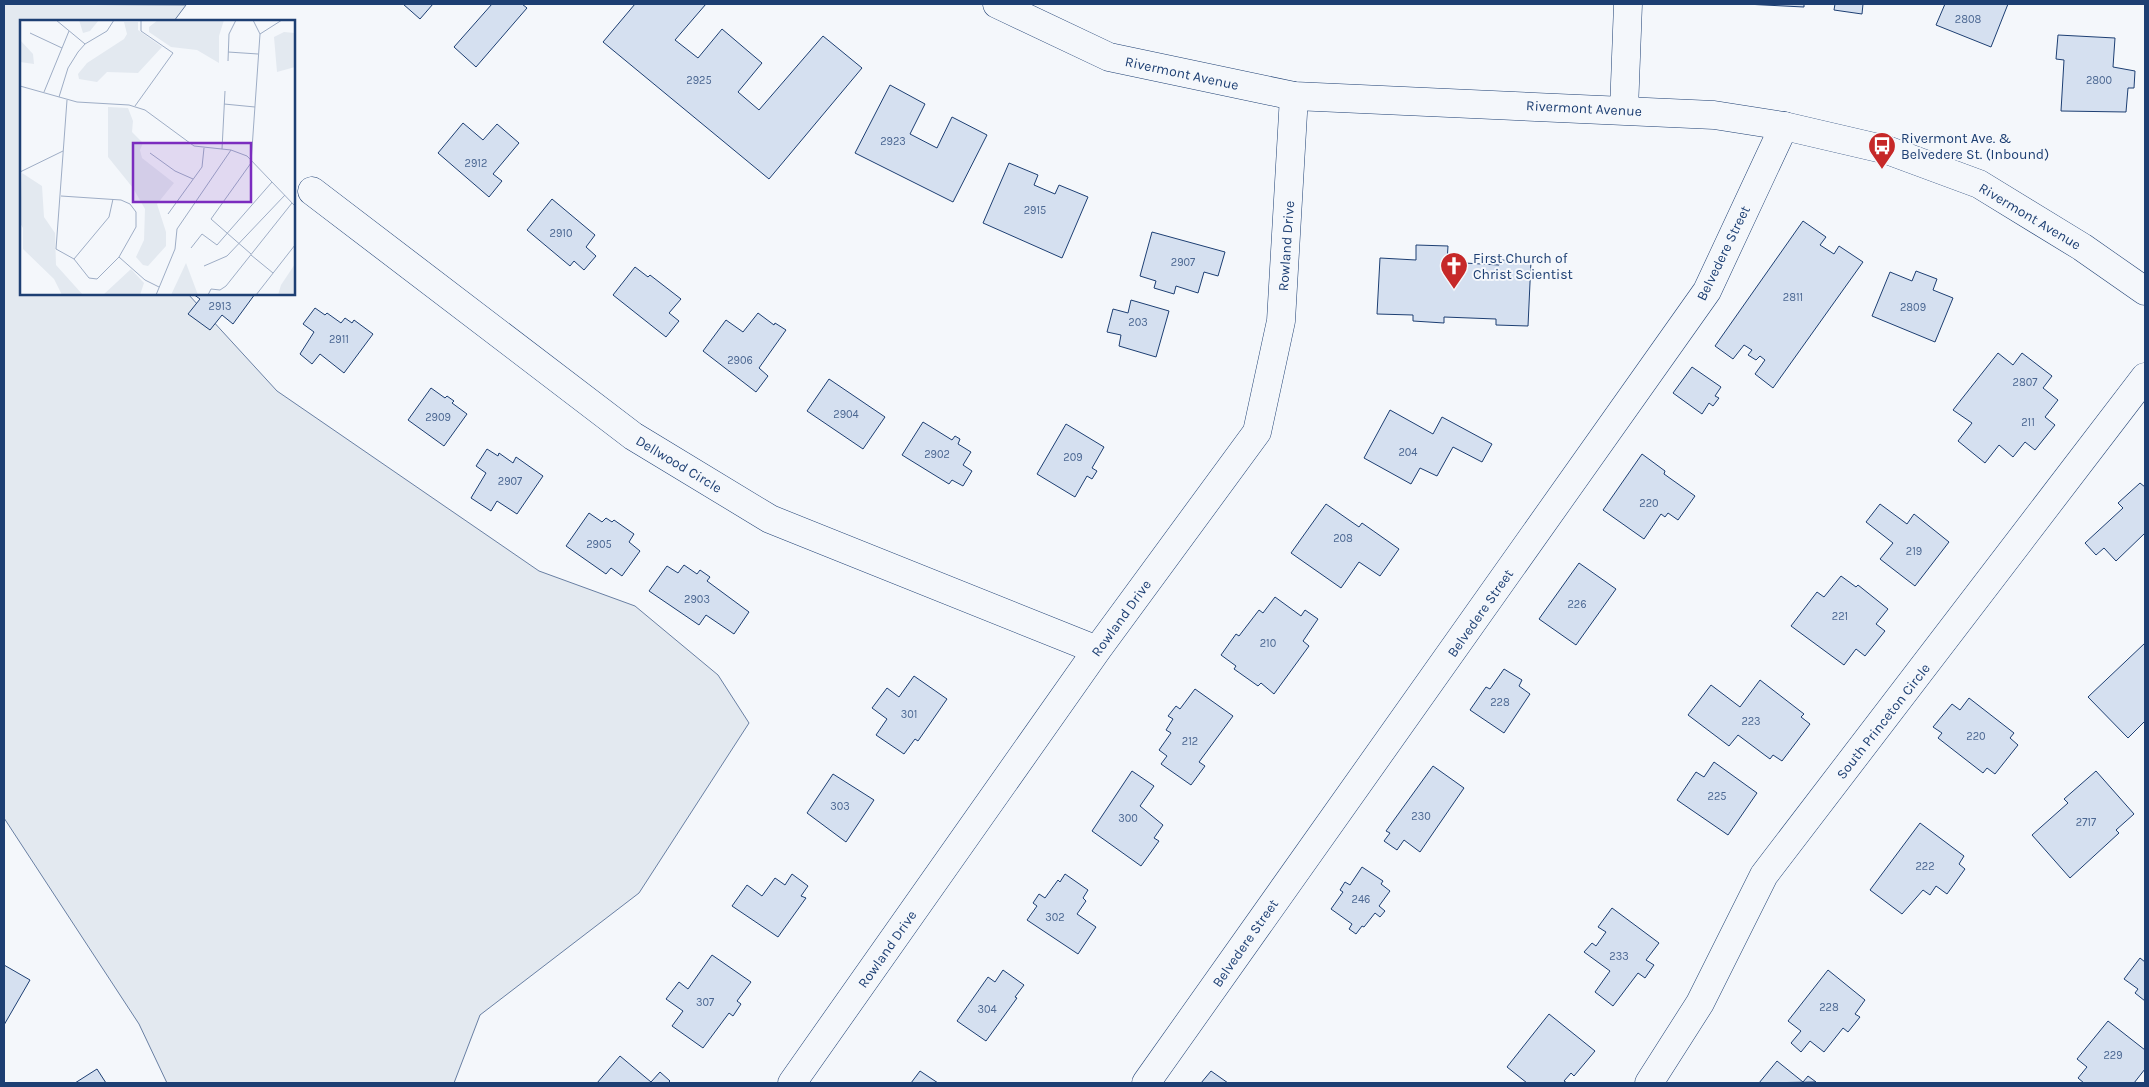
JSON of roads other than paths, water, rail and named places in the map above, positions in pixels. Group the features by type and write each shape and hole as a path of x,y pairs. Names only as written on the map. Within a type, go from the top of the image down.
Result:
{"street":[{"name":"Rivermont Avenue","path":"997,4 1109,57 1294,96 1714,115 1784,126 1887,150 1979,184 2082,247 2145,291"},
{"path":"1624,110 1628,4"},
{"name":"Rowland Drive","path":"792,1083 1097,650 1257,432 1281,321 1294,96"},
{"name":"Belvedere Street","path":"1146,1083 1707,291 1784,126"},
{"name":"Dellwood Circle","path":"312,191 633,436 770,519 1097,650"},
{"name":"South Princeton Circle","path":"1649,1083 1700,1003 1764,875 2145,377"}],"place":[{"name":"Rivermont Ave. & Belvedere St. (Inbound)","path":"1882,170"},
{"name":"First Church of Christ Scientist","path":"1454,290"}]}
